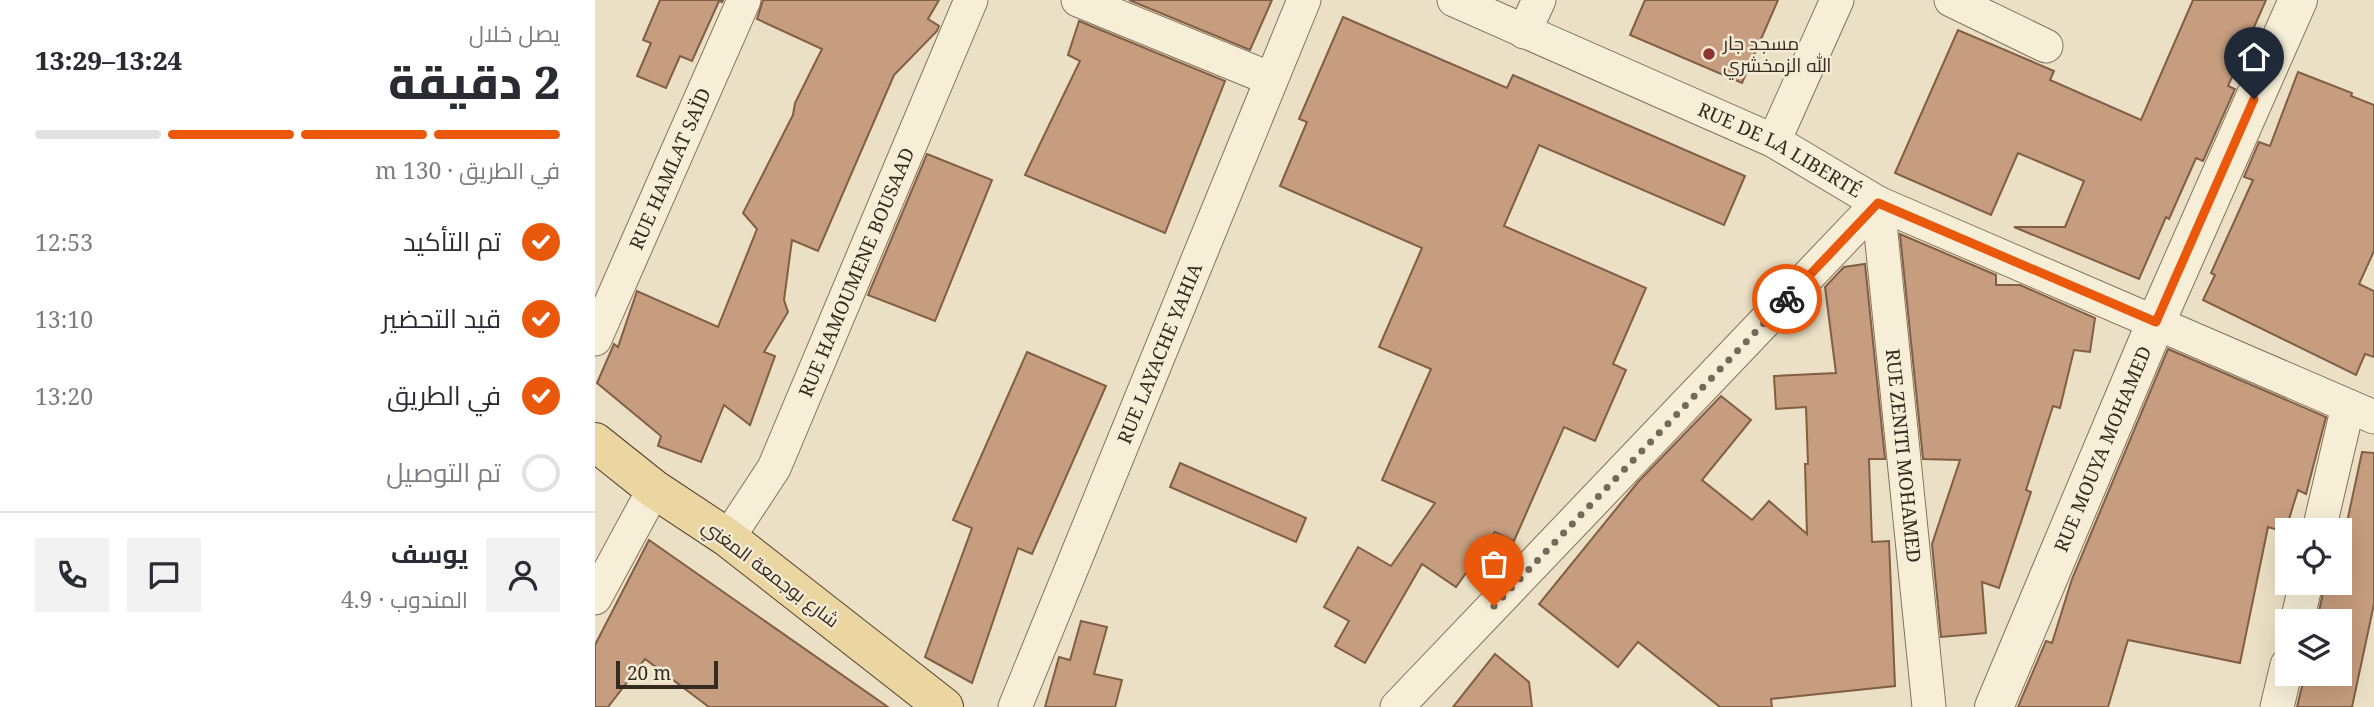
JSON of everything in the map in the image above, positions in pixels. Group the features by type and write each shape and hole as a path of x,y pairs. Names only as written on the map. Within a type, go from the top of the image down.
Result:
{"main road":[{"name":"شارع بوجمعة المغني","path":"595,442 654,489 727,538 944,707"}],"street":[{"name":"RUE HAMLAT SAÏD","path":"595,339 744,0"},
{"name":"RUE HAMOUMENE BOUSAAD","path":"727,538 774,468 971,0"},
{"path":"1078,0 1271,79"},
{"name":"RUE LAYACHE YAHIA","path":"1015,707 1304,0"},
{"name":"RUE DE LA LIBERTÉ","path":"1454,0 1774,141 1878,203 2361,412"},
{"path":"1524,32 1539,0"},
{"path":"1774,141 1837,0"},
{"path":"1951,0 2046,46"},
{"name":"RUE MOUYA MOHAMED","path":"1994,707 2156,322 2298,0"},
{"path":"1397,707 1878,203"},
{"name":"RUE ZENITI MOHAMED","path":"1878,203 1929,707"},
{"path":"2323,518 2361,412"},
{"path":"595,598 654,489"},
{"path":"2277,707 2282,686"}],"building":[{"path":"660,0 723,0 719,1 692,61 680,56 666,88 637,76 651,43 643,40"},
{"path":"763,0 939,0 928,19 939,26 894,75 818,251 792,240 784,300 788,312 764,352 775,356 750,425 724,405 701,462 658,446 661,436 597,383 614,344 618,347 637,291 718,327 757,229 743,213 793,115 795,103 822,49 757,19"},
{"path":"1129,0 1272,0 1250,50"},
{"name":"مسجد جار الله الزمخشري","path":"1645,0 1778,0 1742,83 1630,35"},
{"path":"2193,0 2266,0 2228,86 2235,89 2203,161 2196,158 2139,279 2014,227 2065,227 2084,181 2018,153 1991,215 1895,173 1958,30 2054,71 2050,80 2141,120"},
{"path":"1343,17 1507,88 1513,75 1745,176 1724,225 1539,145 1504,226 1646,288 1613,364 1626,370 1595,441 1564,427 1514,541 1495,532 1456,587 1422,564 1365,663 1335,646 1349,621 1324,607 1358,547 1391,566 1435,503 1382,480 1431,369 1379,347 1422,248 1280,186 1307,122 1299,119"},
{"path":"1079,21 1225,81 1165,233 1025,175 1080,61 1068,55"},
{"path":"2298,72 2352,93 2351,96 2374,105 2374,251 2359,284 2374,291 2374,357 2365,354 2356,375 2203,300 2215,275 2211,273 2253,180 2244,177 2259,142 2270,146"},
{"path":"927,154 992,180 935,321 868,295"},
{"path":"1900,234 1996,275 1996,285 2020,285 2095,318 2090,352 2074,350 2060,408 2053,406 2026,490 2031,492 1999,588 1982,582 1986,633 1941,637 1932,544 1960,460 1923,459"},
{"path":"1865,264 1885,459 1869,459 1872,542 1889,541 1895,686 1771,699 1772,707 1720,707 1638,642 1618,667 1539,604 1638,482 1721,396 1751,420 1702,480 1752,520 1769,501 1807,534 1806,407 1776,409 1774,376 1836,373 1825,287 1844,267"},
{"path":"2168,349 2326,417 2306,494 2298,490 2289,518 2275,518 2275,529 2268,527 2240,663 2128,640 2108,707 2018,707 2046,641 2052,643 2072,579"},
{"path":"1027,352 1106,386 1032,554 1018,548 972,683 925,657 972,528 953,520"},
{"path":"2362,452 2374,453 2374,604 2352,707 2297,707 2302,686 2352,686 2352,609 2320,609 2322,595 2352,595 2352,518 2348,518"},
{"path":"1180,463 1306,518 1296,542 1170,487"},
{"path":"649,540 888,707 709,707 645,659 608,707 595,707 595,645"},
{"path":"1081,621 1107,627 1094,674 1122,680 1115,707 1045,707 1059,657 1070,660"},
{"path":"1495,654 1529,682 1532,707 1453,707"}],"way so far":[{"path":"1494,606 1787,299"}],"place":[{"name":"مسجد جار الله الزمخشري","path":"1709,54"}],"route":[{"path":"1787,299 1878,203 2156,322 2254,99"}]}
